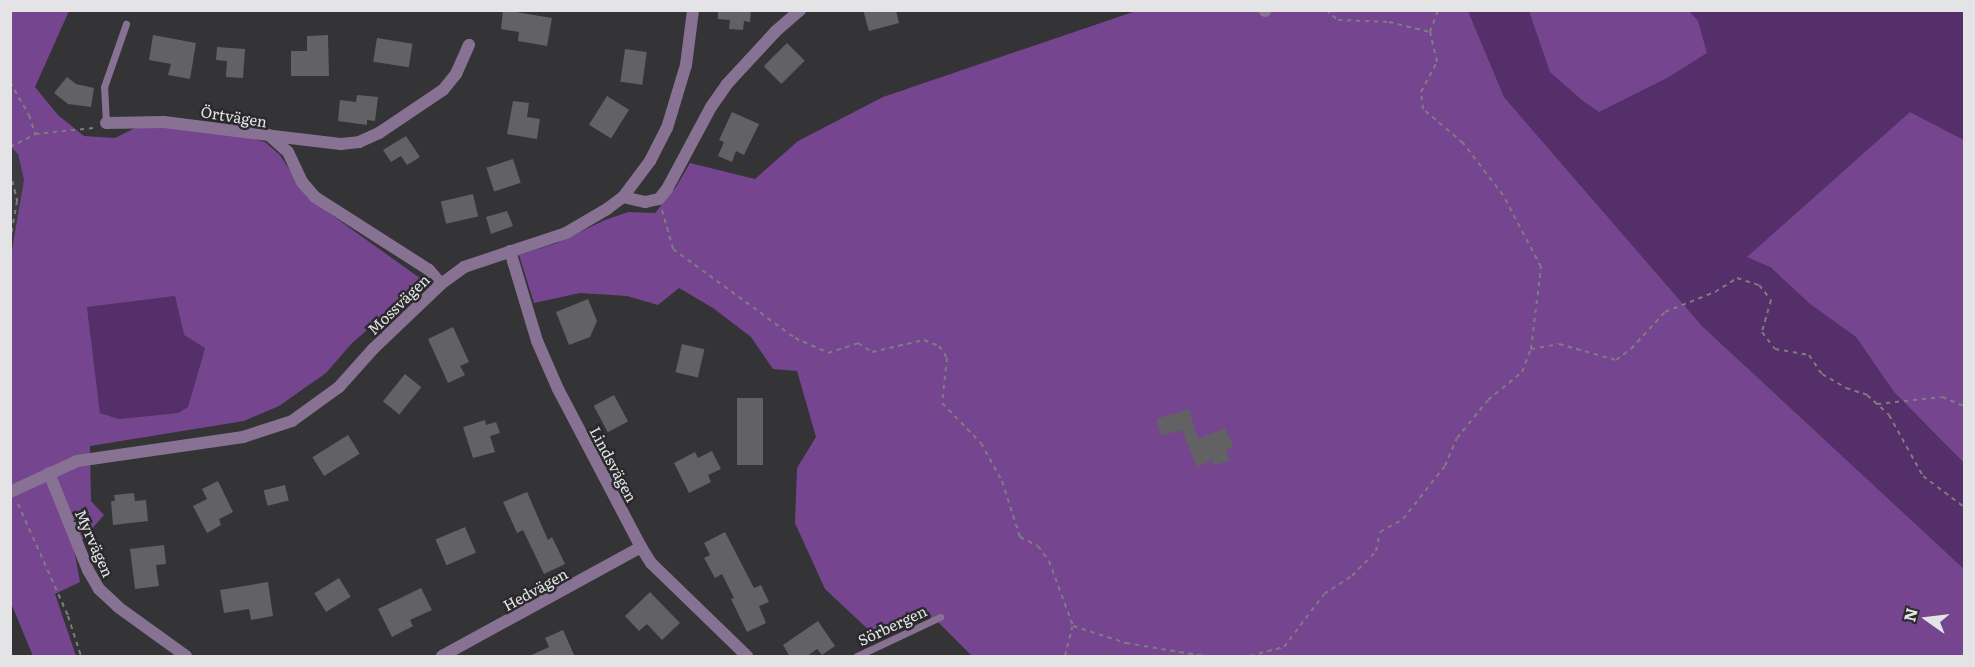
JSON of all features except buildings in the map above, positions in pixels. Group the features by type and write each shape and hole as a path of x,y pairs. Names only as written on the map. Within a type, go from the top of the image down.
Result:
{"street":[{"name":"Mossvägen","path":"11,492 77,461 243,437 292,421 339,387 372,349 441,284 464,267 566,233 623,197 650,161 675,106 686,64 693,10"},
{"path":"623,197 645,202 659,199 667,189 711,107 728,84 776,31 800,10"},
{"path":"269,135 341,144 369,138 443,90 456,74 469,45"},
{"name":"Örtvägen","path":"106,123 164,122 269,135 288,152 302,182 315,197 429,270 441,284"},
{"name":"Lindsvägen","path":"510,251 537,340 558,389 641,547 665,577 747,657"},
{"name":"Myrvägen","path":"49,473 88,570 99,588 118,607 186,657"},
{"name":"Hedvägen","path":"442,657 641,547"}],"lane":[{"path":"106,123 104,87 126,24"},
{"name":"Sörbergen","path":"856,657 940,617"}],"path":[{"path":"1326,10 1338,20 1389,22 1430,33"},
{"path":"1250,657 1284,647 1324,594 1352,576 1377,551 1380,532 1403,519 1445,466 1456,438 1481,408 1522,372 1531,349 1541,267 1503,195 1463,143 1423,109 1421,92 1437,62 1430,33 1438,10"},
{"path":"10,82 29,114 35,134"},
{"path":"10,147 35,134 94,128 106,123"},
{"path":"10,172 16,201 10,240"},
{"path":"659,199 673,249 795,338 828,353 858,343 872,352 924,340 939,346 947,358 942,403 981,442 1002,481 1020,537 1038,546 1049,561 1072,626 1065,657"},
{"path":"1531,349 1559,344 1616,360 1631,349 1665,312 1715,292 1737,278 1759,285 1771,300 1761,332 1775,349 1809,355 1822,374 1846,388 1867,395 1889,415 1923,476 1965,507"},
{"path":"1877,404 1942,397 1965,406"},
{"path":"11,492 68,616 81,657"},
{"path":"1072,626 1126,644 1204,657"}],"shaded area":[{"path":"10,11 69,11 35,87 58,115 84,136 115,138 141,125 228,132 265,142 280,155 308,198 424,281 352,343 326,373 279,406 244,421 90,446 91,501 104,515 74,549 80,582 55,594 76,656 33,656 11,603 10,262 24,180 18,154 11,147","holes":["175,296 184,335 205,348 188,407 178,413 119,419 100,413 87,307"]},
{"path":"1136,11 1468,11 1504,97 1702,326 1964,569 1964,656 972,656 936,620 915,610 872,633 825,589 795,523 797,468 816,437 797,371 773,369 751,337 713,308 679,288 658,305 627,296 580,293 534,303 519,255 557,243 605,220 628,212 655,213 676,187 690,163 755,179 798,141 883,97"},
{"path":"1468,11 1964,11 1964,140 1910,112 1769,267 1810,304 1856,337 1894,392 1964,463 1964,569 1702,326 1504,97"},
{"path":"1529,11 1689,11 1698,21 1707,53 1667,78 1599,112 1550,72"},
{"path":"1910,112 1964,140 1964,463 1894,392 1856,337 1810,304 1770,267 1747,257"},
{"path":"11,147 18,154 24,180 11,262"},
{"path":"175,296 184,335 205,347 188,407 178,413 119,419 100,413 87,307"}]}
